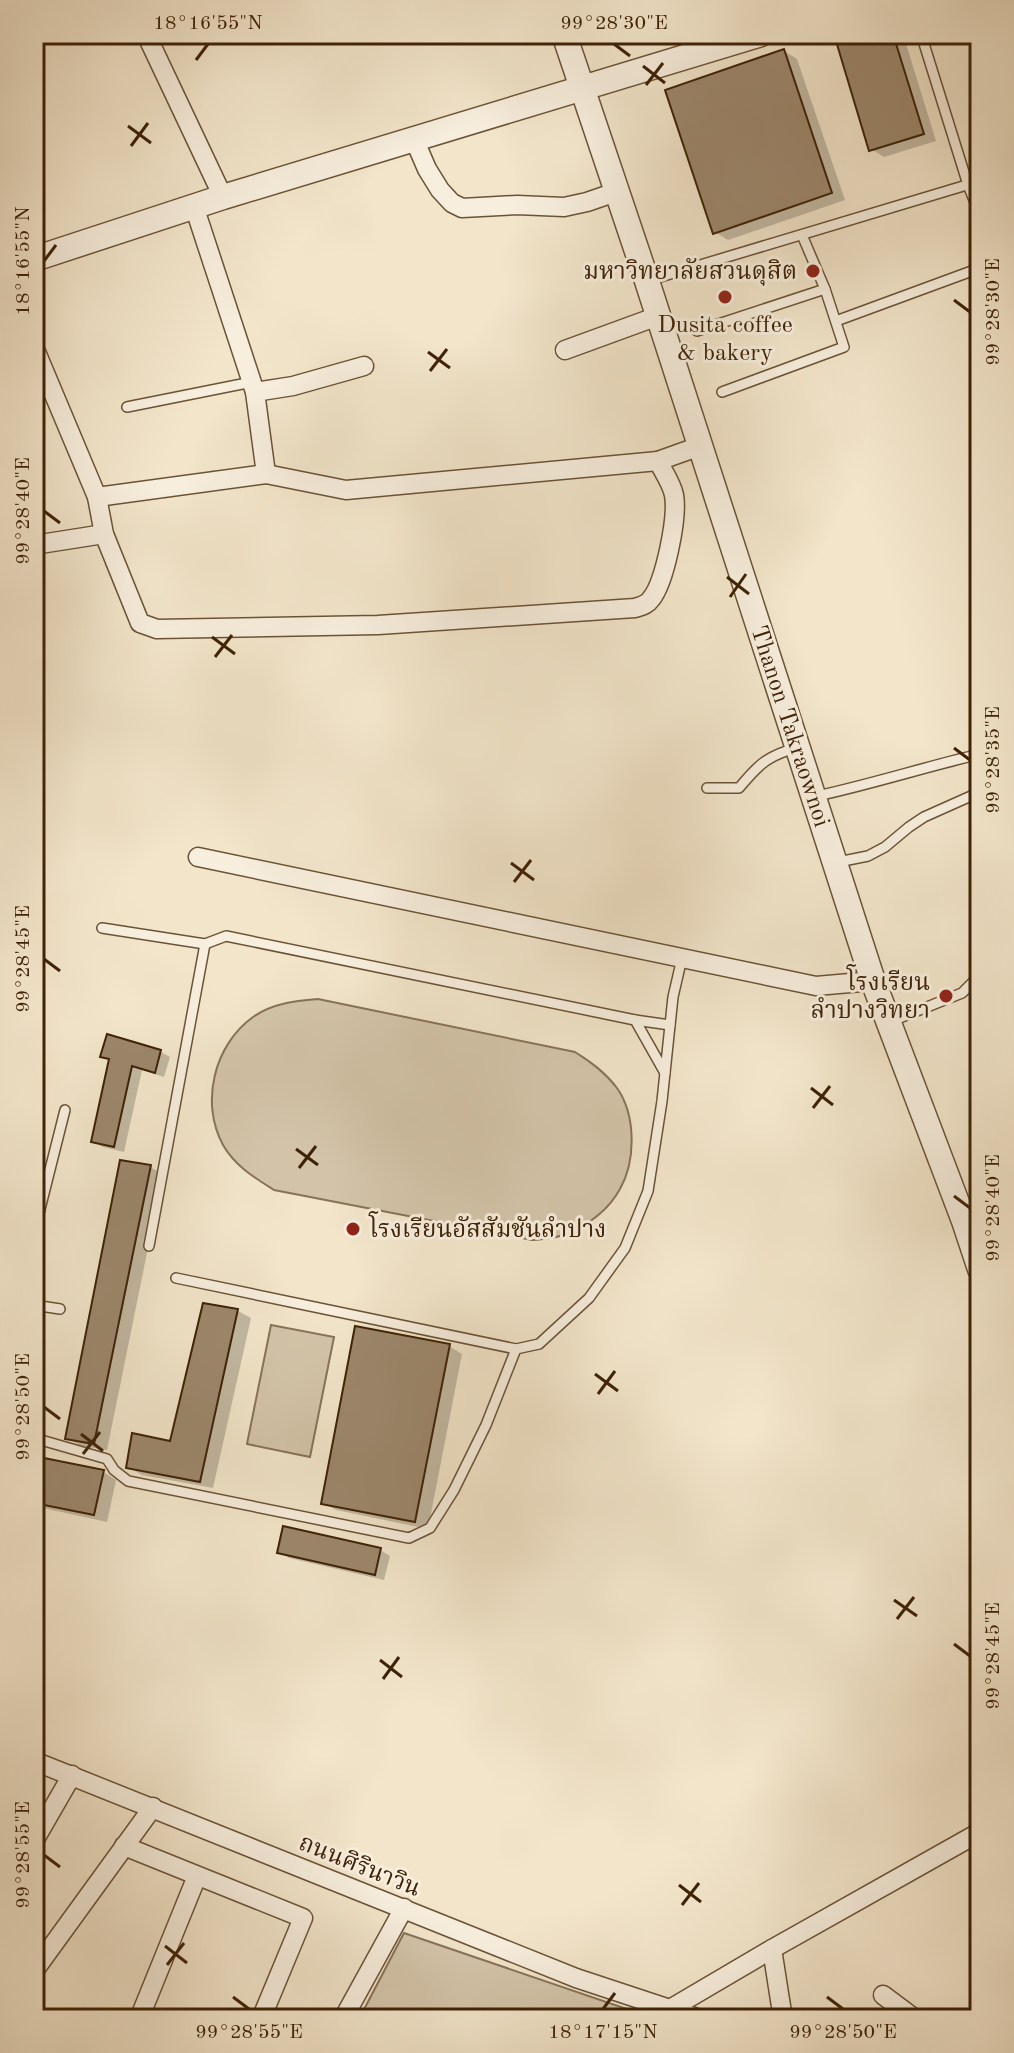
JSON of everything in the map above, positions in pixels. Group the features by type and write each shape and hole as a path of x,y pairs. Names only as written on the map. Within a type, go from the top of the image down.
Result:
{"street":[{"path":"146,34 223,197"},
{"name":"Thanon Takraownoi","path":"564,34 873,981 972,1220 980,1269"},
{"path":"34,259 223,197 761,34"},
{"path":"414,139 440,190 452,203 462,208 517,205 564,207 616,192"},
{"path":"194,206 254,387 266,474"},
{"path":"565,350 658,316"},
{"path":"34,347 97,497 104,534 140,623 157,629 378,625 635,608 649,603 657,589 672,534 674,495 658,461"},
{"path":"254,387 293,386 364,366"},
{"path":"97,497 266,474 346,490 658,461 700,446"},
{"path":"34,545 104,534"},
{"path":"198,857 816,986 873,981"},
{"name":"ถนนศิรินาวิน","path":"34,1761 576,1978 700,2019"},
{"path":"34,1841 72,1775"},
{"path":"34,1971 153,1807"},
{"path":"670,2009 980,1832"},
{"path":"124,1846 303,1918 261,2019"},
{"path":"139,2019 197,1876"},
{"path":"343,2019 404,1908"},
{"path":"772,1949 783,2019"},
{"path":"883,1995 915,2019"}],"lane":[{"path":"921,34 980,215"},
{"path":"647,281 980,181"},
{"path":"722,392 844,347 825,289 802,235"},
{"path":"836,321 980,268"},
{"path":"697,331 825,289"},
{"path":"127,407 254,387"},
{"path":"707,788 739,788 755,769 777,753 797,748"},
{"path":"813,797 980,754"},
{"path":"835,862 868,856 924,817 980,792"},
{"path":"102,928 205,944 226,936 670,1025"},
{"path":"149,1246 205,944"},
{"path":"176,1278 516,1349 539,1344 589,1298 625,1248 648,1191 673,997 682,958"},
{"path":"889,1023 962,993 980,975"},
{"path":"635,1020 665,1073"},
{"path":"34,1233 65,1110"},
{"path":"34,1305 60,1309"},
{"path":"34,1438 107,1459 114,1470 128,1481 409,1538 430,1528 454,1490 486,1425 516,1349"}],"shaded area":[{"path":"318,999 575,1052 612,1082 628,1111 631,1152 620,1189 598,1215 576,1229 560,1236 532,1240 274,1190 239,1165 223,1145 212,1111 215,1076 229,1043 253,1017 276,1006"},
{"path":"271,1325 334,1337 310,1457 247,1444"},
{"path":"404,1933 656,2019 359,2019"}],"building":[{"path":"859,34 893,34 924,134 869,151 836,41"},
{"path":"784,49 832,193 713,234 665,90"},
{"path":"107,1034 161,1050 155,1073 132,1066 114,1147 91,1142 109,1059 100,1057"},
{"path":"120,1160 151,1165 94,1444 65,1439"},
{"path":"203,1303 238,1309 200,1482 126,1468 132,1433 170,1441"},
{"path":"355,1326 450,1344 415,1522 321,1504"},
{"path":"34,1456 104,1470 94,1515 34,1503"},
{"path":"283,1526 381,1548 375,1575 277,1553"}],"place":[{"name":"มหาวิทยาลัยสวนดุสิต","path":"813,271"},
{"name":"Dusita coffee & bakery","path":"725,297"},
{"name":"โรงเรียน ลำปางวิทยา","path":"946,996"},
{"name":"โรงเรียนอัสสัมชันลำปาง","path":"353,1229"}]}
